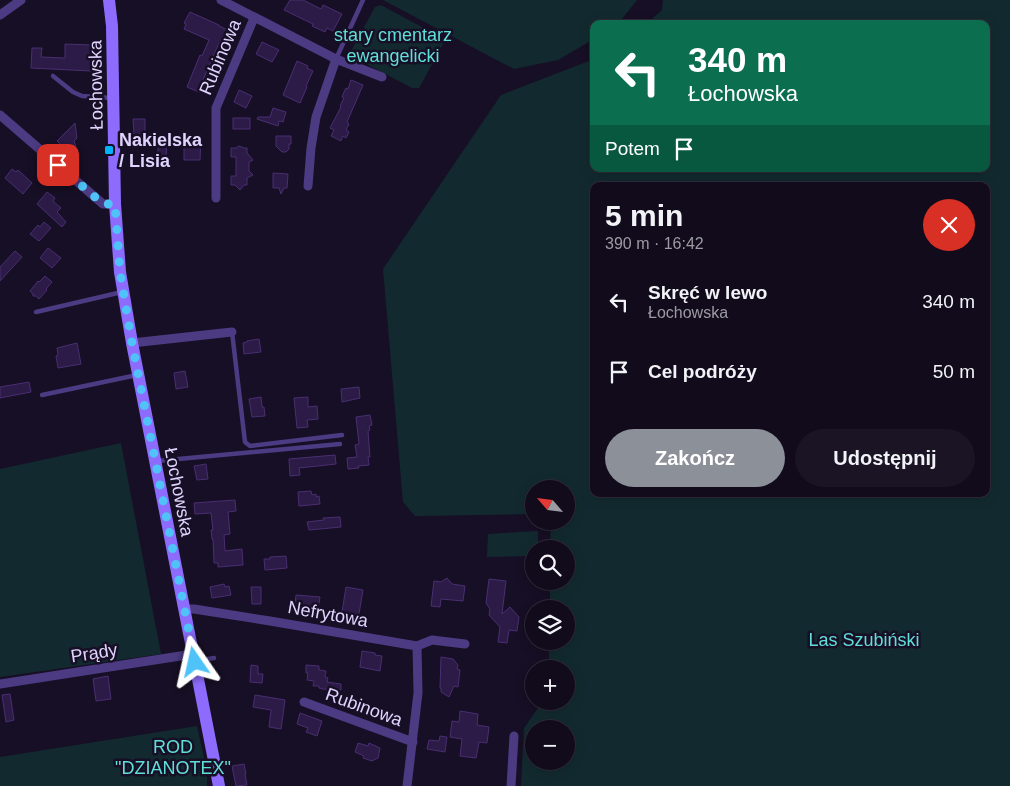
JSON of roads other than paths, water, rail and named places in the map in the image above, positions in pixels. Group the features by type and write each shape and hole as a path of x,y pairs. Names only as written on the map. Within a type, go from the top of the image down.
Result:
{"main road":[{"name":"Łochowska","path":"99,0 112,26"},
{"name":"Łochowska","path":"109,0 112,26 115,204 120,272 138,375 219,786"}],"street":[{"path":"0,15 21,0"},
{"path":"222,0 336,59 382,77"},
{"name":"Rubinowa","path":"216,198 216,108 254,18"},
{"path":"308,186 316,117 336,59"},
{"path":"0,115 103,204 115,204"},
{"path":"132,343 232,332"},
{"name":"Nefrytowa","path":"184,609 270,621 417,646 432,640 465,644"},
{"path":"407,786 418,693 417,646"},
{"name":"Prądy","path":"0,684 194,658"},
{"name":"Rubinowa","path":"304,702 412,742"},
{"path":"511,786 514,736"}],"lane":[{"path":"336,59 363,0"},
{"path":"53,76 73,92 82,96 114,98"},
{"path":"36,312 124,292"},
{"path":"232,332 245,442 250,446 342,436"},
{"path":"42,395 138,375"},
{"path":"155,461 340,444"},
{"path":"194,658 214,658"}],"place":[{"name":"Nakielska / Lisia","path":"109,150"}],"park label":[{"name":"stary cmentarz ewangelicki","path":"393,45"},
{"name":"Las Szubiński","path":"864,640"},
{"name":"ROD \"DZIANOTEX\"","path":"173,758"}]}
